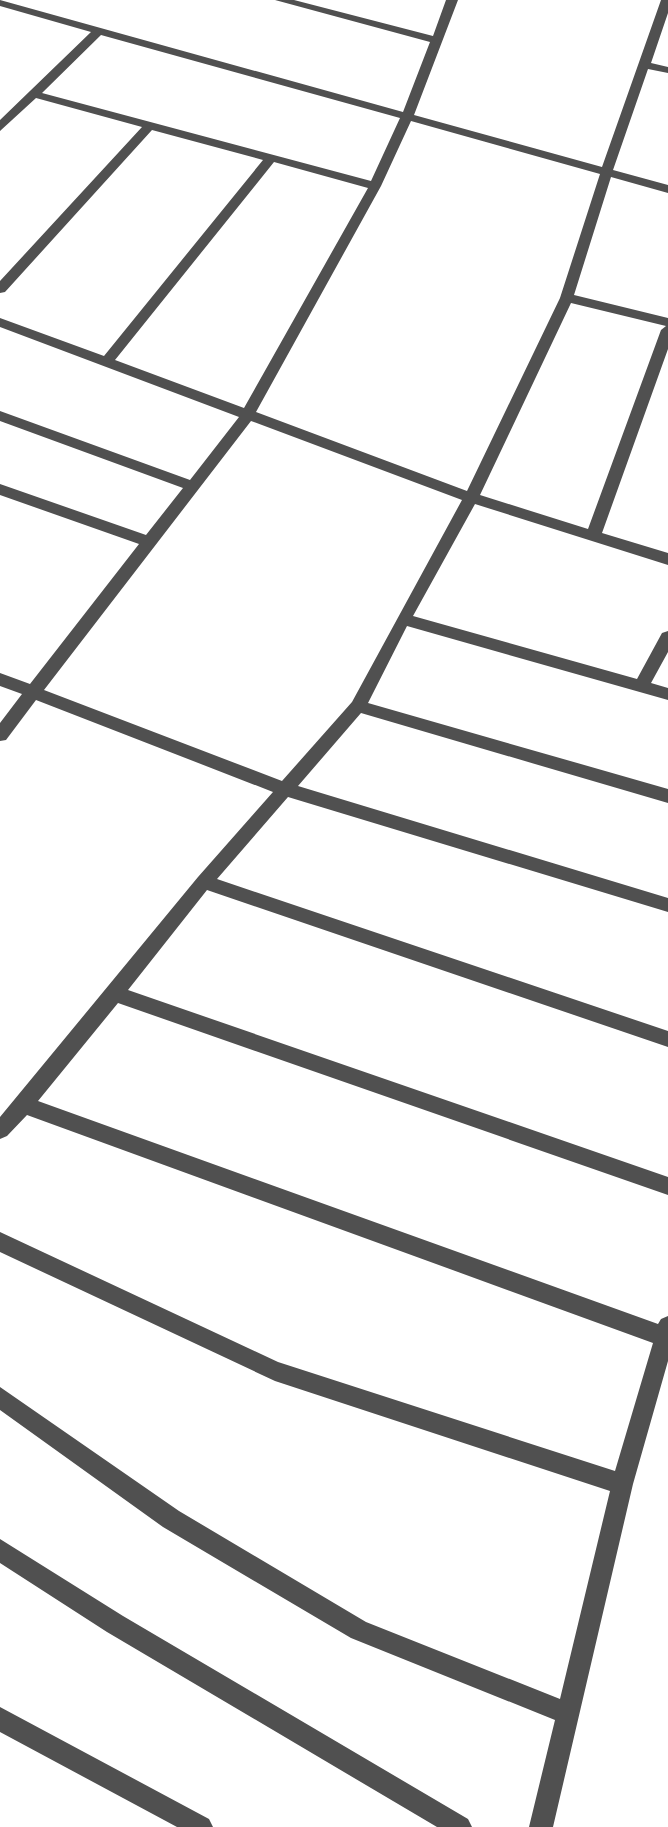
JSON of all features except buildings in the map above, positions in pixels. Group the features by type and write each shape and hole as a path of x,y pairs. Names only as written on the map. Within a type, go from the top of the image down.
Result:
{"street":[{"path":"281,0 436,40"},
{"path":"0,735 247,416 375,186 407,117 452,0"},
{"path":"0,1130 24,1105 204,882 358,706 471,498 567,298 606,173 667,0"},
{"path":"0,3 668,188"},
{"path":"0,127 99,30"},
{"path":"644,65 668,70"},
{"path":"34,94 375,186"},
{"path":"0,289 150,125"},
{"path":"106,362 271,158"},
{"path":"567,298 668,322"},
{"path":"0,322 471,498 668,559"},
{"path":"594,534 668,330"},
{"path":"0,416 192,486"},
{"path":"0,489 149,542"},
{"path":"403,619 668,694"},
{"path":"641,687 668,637"},
{"path":"0,679 284,789 668,905"},
{"path":"358,706 668,796"},
{"path":"204,882 668,1039"},
{"path":"113,993 668,1186"},
{"path":"24,1105 666,1331 622,1484 541,1827"},
{"path":"0,1242 275,1371 622,1484"},
{"path":"0,1396 171,1519 359,1630 567,1713"},
{"path":"0,1550 115,1624 460,1827"},
{"path":"0,1719 201,1827"}]}
